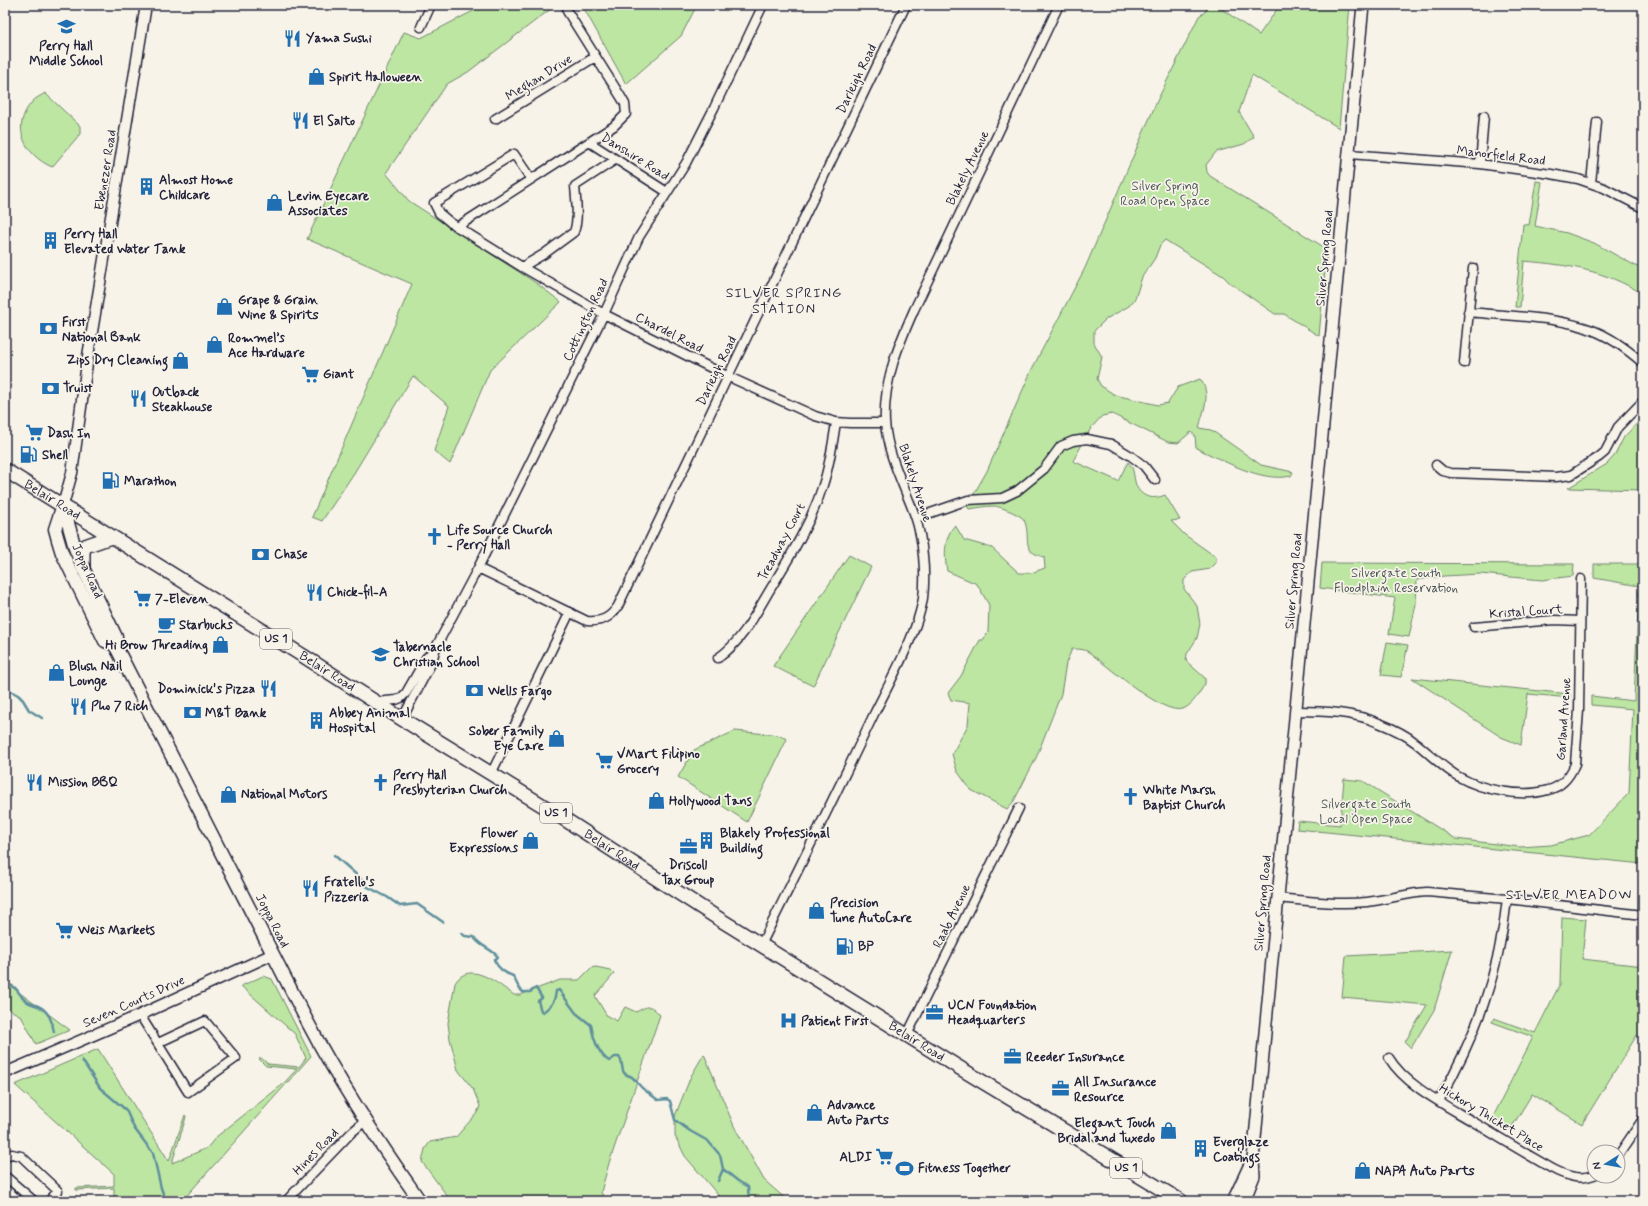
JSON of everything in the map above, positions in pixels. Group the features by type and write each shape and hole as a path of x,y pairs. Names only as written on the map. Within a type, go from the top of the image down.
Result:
{"highway":[{"name":"Belair Road","path":"5,470 402,719 556,813 716,918 907,1034 952,1064 1181,1201"},
{"path":"83,568 83,552 85,546 111,537"}],"main road":[{"name":"Silver Spring Road","path":"1244,1201 1254,1176 1252,1159 1363,5"},
{"name":"Joppa Road","path":"63,505 75,548 116,637 115,645 273,954 328,1060 365,1121 420,1201"},
{"name":"Joppa Road","path":"63,505 55,529 62,553 105,641 115,645"},
{"name":"Silver Spring Road","path":"1233,1201 1252,1159"}],"street":[{"name":"Ebenezer Road","path":"63,505 72,473 88,356 146,5"},
{"path":"421,27 431,5"},
{"name":"Cottington Road","path":"402,719 432,662 436,647 478,568 604,314 639,236 686,163 763,5"},
{"name":"Darleigh Road","path":"478,568 587,621 605,619 612,614 906,5"},
{"name":"Blakely Avenue","path":"761,945 883,697 921,609 924,584 923,558 916,518 893,459 885,423 885,404 888,380 901,338 1059,5"},
{"path":"457,227 622,120 626,114 627,110 621,97 567,11"},
{"name":"Meghan Drive","path":"495,119 595,57"},
{"path":"1480,164 1484,116"},
{"path":"1591,183 1597,122"},
{"name":"Danshire Road","path":"589,142 667,192"},
{"name":"Chardel Road","path":"531,179 514,154 434,203 439,212 457,227 522,267 604,314 727,376 815,416 836,422 856,424 885,423"},
{"name":"Manorfield Road","path":"1349,154 1480,164 1551,174 1591,183 1643,208"},
{"path":"522,267 544,254 574,232 576,226 577,205 575,186 615,160"},
{"path":"1464,363 1473,268"},
{"path":"1468,312 1555,321 1592,330 1621,345 1643,363"},
{"path":"1436,465 1443,471 1451,473 1556,477 1571,475 1592,463 1605,452 1618,427 1643,401"},
{"name":"Treadway Court","path":"718,658 726,652 744,633 794,551 806,528 816,506 825,478 836,422"},
{"path":"916,518 968,500 1002,498 1017,491 1044,469 1061,446 1073,441 1087,438 1111,444 1131,456 1144,466 1155,480"},
{"name":"Garland Avenue","path":"1296,711 1342,713 1378,722 1404,734 1458,777 1486,788 1524,792 1548,790 1563,782 1572,772 1575,764 1579,710 1580,579"},
{"path":"491,774 570,612"},
{"name":"Kristal Court","path":"1474,628 1554,620 1580,621"},
{"name":"Cottington Road","path":"375,702 396,700 401,698 406,693 426,658 436,647"},
{"name":"Raab Avenue","path":"907,1034 1019,808"},
{"path":"1278,898 1316,901 1366,902 1427,892 1507,899 1643,915"},
{"path":"1439,1101 1462,1059 1483,1009 1498,953 1504,925 1507,899"},
{"name":"Seven Courts Drive","path":"5,1073 140,1015 273,954"},
{"path":"140,1015 188,1092 236,1058 205,1021 158,1043"},
{"name":"Hickory Thicket Place","path":"1389,1058 1402,1075 1439,1101 1562,1174 1573,1177 1586,1176"},
{"path":"1626,1144 1643,1119"},
{"name":"Hines Road","path":"286,1201 351,1133 365,1121"},
{"path":"5,1156 12,1154 21,1156 58,1191 49,1201"},
{"path":"5,1176 34,1201"}],"green space":[{"path":"482,5 556,5 468,72 447,84 386,173 409,201 536,283 561,302 490,370 450,464 434,451 449,406 413,376 354,473 322,521 312,517 412,284 307,239 404,32 421,38"},
{"path":"582,5 697,5 681,36 626,84"},
{"name":"Silver Spring Road Open Space","path":"1208,5 1216,5 1259,35 1280,5 1350,5 1339,128 1252,75 1239,112 1254,137 1244,144 1216,152 1206,165 1207,172 1210,176 1327,249 1319,336 1284,314 1275,314 1230,283 1223,276 1165,240 1160,245 1155,258 1142,277 1135,299 1129,306 1106,319 1094,331 1094,343 1102,357 1097,379 1101,386 1115,395 1158,405 1168,403 1178,387 1200,379 1204,385 1206,403 1199,428 1211,430 1261,465 1293,472 1291,476 1279,477 1267,476 1242,469 1196,448 1195,435 1191,432 1178,443 1168,442 1112,414 1102,416 1091,428 1073,461 1118,481 1128,462 1133,470 1136,485 1141,493 1148,497 1161,497 1165,495 1180,520 1171,521 1185,535 1216,557 1216,563 1210,569 1192,572 1184,580 1184,589 1197,606 1200,624 1197,638 1187,654 1186,661 1205,678 1205,684 1190,705 1183,709 1174,709 1162,705 1148,697 1087,651 1082,649 1072,649 1066,663 1061,694 1036,758 1014,801 1007,809 971,790 957,771 952,754 968,725 970,703 951,700 948,693 961,676 980,640 983,640 988,632 989,605 977,584 947,571 945,553 947,541 951,530 955,525 964,540 992,548 1019,573 1031,573 1045,568 1044,557 1031,551 1029,547 1026,526 1022,518 997,506 969,509 967,506 987,471 1032,369 1085,268 1157,101 1199,16 1205,12"},
{"path":"45,93 80,126 80,134 52,167 42,162 28,148 22,130 22,121 25,111 36,98"},
{"path":"1536,181 1542,182 1535,226 1567,233 1594,243 1643,270 1643,294 1614,279 1586,270 1556,264 1524,261 1520,307 1515,307 1523,224 1529,225"},
{"path":"1643,417 1643,490 1568,488 1607,464 1615,455 1624,437"},
{"path":"849,555 871,567 813,686 773,666"},
{"name":"Silvergate South Floodplain Reservation","path":"1322,563 1574,564 1573,576 1542,580 1480,574 1444,576 1417,580 1416,604 1409,637 1389,634 1395,598 1320,588"},
{"name":"Silvergate South Local Open Space","path":"1594,564 1643,564 1643,864 1297,829 1298,821 1340,825 1344,779 1363,781 1456,839 1520,847 1551,845 1589,835 1629,793 1633,709 1591,705 1591,696 1634,701 1639,586 1594,578"},
{"path":"1387,642 1408,645 1401,677 1381,675"},
{"path":"1412,678 1570,694 1570,698 1528,694 1521,745 1501,737"},
{"path":"735,731 778,735 787,739 747,822 678,777 694,750"},
{"path":"1562,917 1586,919 1582,959 1643,966 1643,1038 1637,1035 1582,1124 1532,1094 1510,1130 1492,1119 1533,1037 1492,1022 1494,1018 1535,1033 1560,984"},
{"path":"1452,950 1434,1010 1411,1048 1405,1042 1427,1005 1342,997 1346,956"},
{"path":"596,967 610,970 614,974 595,996 607,1016 617,1021 625,1007 636,1012 647,1007 651,1007 660,1015 609,1163 601,1192 603,1196 601,1201 451,1201 422,1162 425,1149 430,1142 456,1137 477,1113 480,1106 473,1089 458,1070 450,1039 448,1023 455,983 461,976 468,973 476,973 492,980 514,995 520,995 560,980 579,980 591,968"},
{"path":"263,976 272,979 311,1056 182,1201 114,1201 114,1188 76,1190 76,1188 114,1186 114,1174 15,1085 98,1049 169,1161 185,1115 186,1117 172,1163 207,1148 216,1137 282,1085 297,1069 266,1066 259,1059 261,1058 268,1064 299,1067 306,1058 295,1034 241,986"},
{"path":"5,982 70,1030 36,1044 21,1016 5,1007"},
{"path":"704,1054 734,1126 764,1180 788,1201 723,1201 685,1156 675,1136 675,1116 691,1076"}],"waterway":[{"path":"5,688 18,695 29,710 42,718"},
{"path":"334,855 359,877 366,886 400,906 417,904 443,922"},
{"path":"461,933 465,936 474,937 479,943 492,951 498,957 494,960 498,966 504,972 513,976 519,988 523,992 530,992 536,988 542,998 538,1001 541,1011 543,1012 550,1006 554,1001 556,991 559,990 576,1013 591,1025 597,1044 605,1058 609,1061 615,1057 619,1057 625,1074 632,1077 642,1088 658,1100 667,1099 670,1101 675,1120 690,1131 708,1141 720,1155 723,1169 748,1187 749,1201"},
{"path":"5,983 14,987 26,1001 42,1008 51,1020 54,1032"},
{"path":"82,1060 100,1088 126,1110 134,1128 153,1153 161,1188 166,1201"},
{"path":"718,1181 723,1169"},
{"path":"763,1201 769,1199 772,1201"}],"place":[{"name":"Perry Hall Middle School","path":"66,27"},
{"name":"Yama Sushi","path":"293,38"},
{"name":"Spirit Halloween","path":"316,77"},
{"name":"El Salto","path":"300,121"},
{"name":"Almost Home Childcare","path":"146,187"},
{"name":"Levin Eyecare Associates","path":"275,203"},
{"name":"Perry Hall Elevated Water Tank","path":"51,241"},
{"name":"Grape & Grain Wine & Spirits","path":"225,307"},
{"name":"First National Bank","path":"49,329"},
{"name":"Rommel’s Ace Hardware","path":"215,345"},
{"name":"Zips Dry Cleaning","path":"181,360"},
{"name":"Giant","path":"310,374"},
{"name":"Truist","path":"50,388"},
{"name":"Outback Steakhouse","path":"139,399"},
{"name":"Dash In","path":"34,433"},
{"name":"Shell","path":"29,455"},
{"name":"Marathon","path":"111,481"},
{"name":"Life Source Church - Perry Hall","path":"434,537"},
{"name":"Chase","path":"261,554"},
{"name":"Chick-fil-A","path":"314,592"},
{"name":"7-Eleven","path":"142,599"},
{"name":"Starbucks","path":"166,625"},
{"name":"Hi Brow Threading","path":"221,645"},
{"name":"Tabernacle Christian School","path":"380,654"},
{"name":"Blush Nail Lounge","path":"56,673"},
{"name":"Dominick's Pizza","path":"268,689"},
{"name":"Wells Fargo","path":"475,691"},
{"name":"Pho 7 Rich","path":"78,706"},
{"name":"M&T Bank","path":"192,713"},
{"name":"Abbey Animal Hospital","path":"316,720"},
{"name":"Sober Family Eye Care","path":"557,738"},
{"name":"VMart Filipino Grocery","path":"604,761"},
{"name":"Mission BBQ","path":"35,782"},
{"name":"Perry Hall Presbyterian Church","path":"380,782"},
{"name":"National Motors","path":"228,794"},
{"name":"White Marsh Baptist Church","path":"1130,797"},
{"name":"Hollywood Tans","path":"656,801"},
{"name":"Flower Expressions","path":"531,840"},
{"name":"Blakely Professional Building","path":"707,840"},
{"name":"Driscoll Tax Group","path":"688,846"},
{"name":"Fratello's Pizzeria","path":"311,889"},
{"name":"Precision Tune AutoCare","path":"817,910"},
{"name":"Weis Markets","path":"65,930"},
{"name":"BP","path":"845,946"},
{"name":"UCN Foundation Headquarters","path":"935,1012"},
{"name":"Patient First","path":"788,1021"},
{"name":"Reeder Insurance","path":"1013,1057"},
{"name":"All Insurance Resource","path":"1061,1089"},
{"name":"Advance Auto Parts","path":"814,1112"},
{"name":"Elegant Touch Bridal and Tuxedo","path":"1168,1130"},
{"name":"Everglaze Coatings","path":"1200,1149"},
{"name":"ALDI","path":"885,1157"},
{"name":"Fitness Together","path":"905,1168"},
{"name":"NAPA Auto Parts","path":"1362,1171"}],"district":[{"name":"SILVER SPRING STATION","path":"784,302"},
{"name":"SILVER MEADOW","path":"1569,895"}]}
